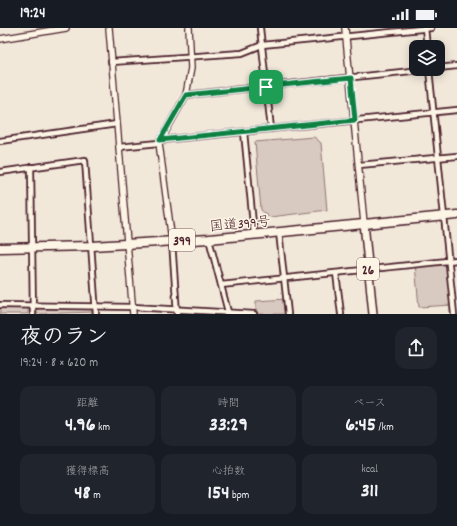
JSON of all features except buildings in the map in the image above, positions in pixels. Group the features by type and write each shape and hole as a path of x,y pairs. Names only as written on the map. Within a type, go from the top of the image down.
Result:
{"highway":[{"name":"国道399号","path":"0,248 92,246 209,239 457,214"}],"main road":[{"name":"26","path":"364,223 373,314"}],"street":[{"path":"0,39 42,30 66,28"},
{"path":"109,28 133,314"},
{"path":"177,312 172,241 160,141 186,95 191,74 189,28"},
{"path":"260,28 271,129"},
{"path":"345,28 364,223"},
{"path":"425,28 426,40"},
{"path":"112,62 242,53 262,45 388,30 431,28"},
{"path":"445,67 457,66"},
{"path":"186,95 409,71"},
{"path":"430,76 454,314"},
{"path":"120,147 160,141 457,110"},
{"path":"0,141 117,124"},
{"path":"244,132 254,234"},
{"path":"359,165 457,156"},
{"path":"0,172 85,160 96,314"},
{"path":"31,167 33,314"},
{"path":"279,232 288,314"},
{"path":"209,239 228,312"},
{"path":"221,285 457,260"},
{"path":"336,273 341,314"},
{"path":"0,305 133,307 177,312 228,312 254,314"}],"shaded area":[{"path":"314,137 321,143 327,210 270,217 261,210 255,142"},
{"path":"447,261 452,305 419,307 415,265"},
{"path":"286,299 288,314 256,314 256,301"},
{"path":"37,307 93,308 93,312 37,314"},
{"path":"0,308 28,308 28,314 0,314"}],"route":[{"path":"351,78 355,120 160,140 186,95 266,87 351,78"}]}
